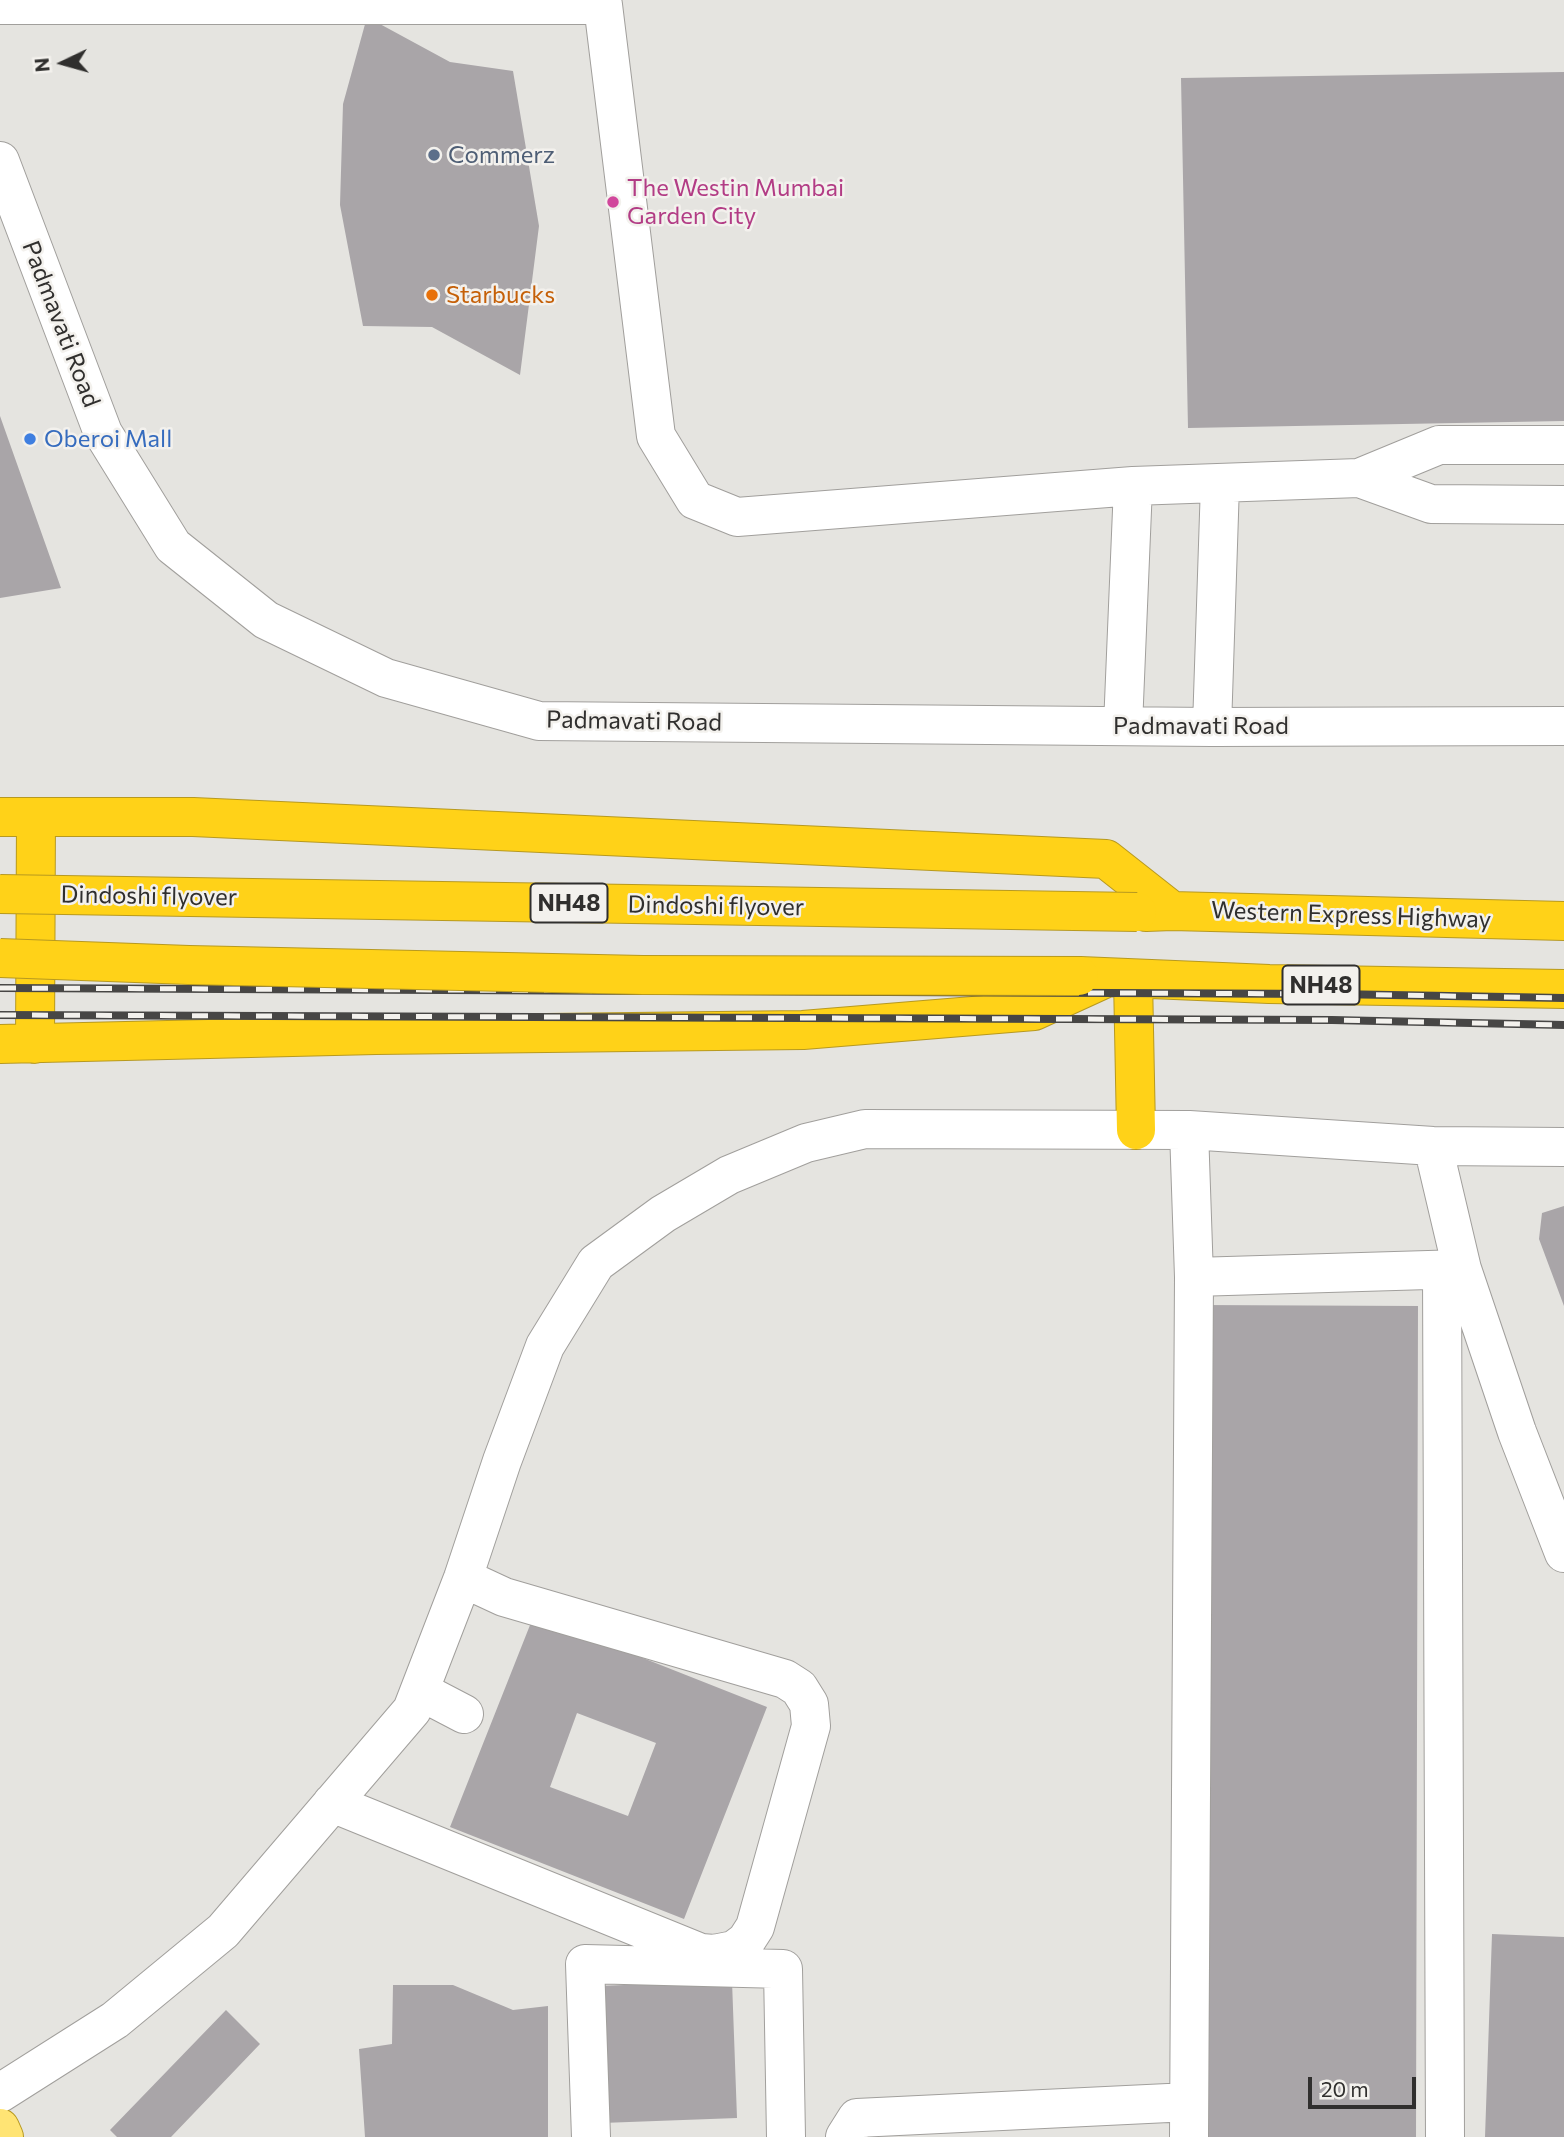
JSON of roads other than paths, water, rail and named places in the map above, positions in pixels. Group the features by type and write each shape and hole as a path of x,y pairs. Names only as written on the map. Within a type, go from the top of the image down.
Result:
{"highway":[{"path":"1136,1130 1106,978 1034,1011 803,1030 376,1035 17,1044 18,817 207,818 1105,859 1155,911"},
{"name":"Dindoshi flyover","path":"0,894 1155,911"},
{"name":"Western Express Highway","path":"1155,911 1564,921"},
{"name":"NH48","path":"0,958 175,965 643,975 1106,978 1564,989"}],"main road":[{"path":"0,2128 4,2137"}],"street":[{"path":"0,5 603,5 656,436 695,500 737,517 1133,486 1359,478 1439,445 1564,445"},
{"name":"Padmavati Road","path":"0,161 103,433 173,546 265,620 386,678 539,721 1212,727 1564,726"},
{"path":"1359,478 1431,504 1564,505"},
{"path":"1212,727 1220,484"},
{"path":"1123,726 1133,486"},
{"path":"0,2093 115,2021 223,1931 412,1710 463,1578 502,1461 545,1346 596,1263 663,1214 729,1175 806,1143 866,1129 1189,1130 1433,1146 1564,1147"},
{"path":"845,2137 857,2118 1189,2120 1194,1277 1189,1130"},
{"path":"1433,1146 1452,1270 1445,2137"},
{"path":"1194,1277 1452,1270"},
{"path":"1452,1270 1564,1553"},
{"path":"332,1803 701,1953 714,1954 734,1950 746,1941 755,1927 811,1726 809,1704 799,1688 785,1679 504,1597 463,1578"},
{"path":"420,1691 464,1714"},
{"path":"591,2137 586,1965 783,1969 786,2137"}],"railway":[{"path":"0,988 1333,994 1564,998"},
{"path":"0,1015 1332,1020 1564,1025"}],"place":[{"name":"Commerz","path":"434,155"},
{"name":"The Westin Mumbai Garden City","path":"613,202"},
{"name":"Starbucks","path":"432,295"},
{"name":"Oberoi Mall","path":"30,439"}]}
